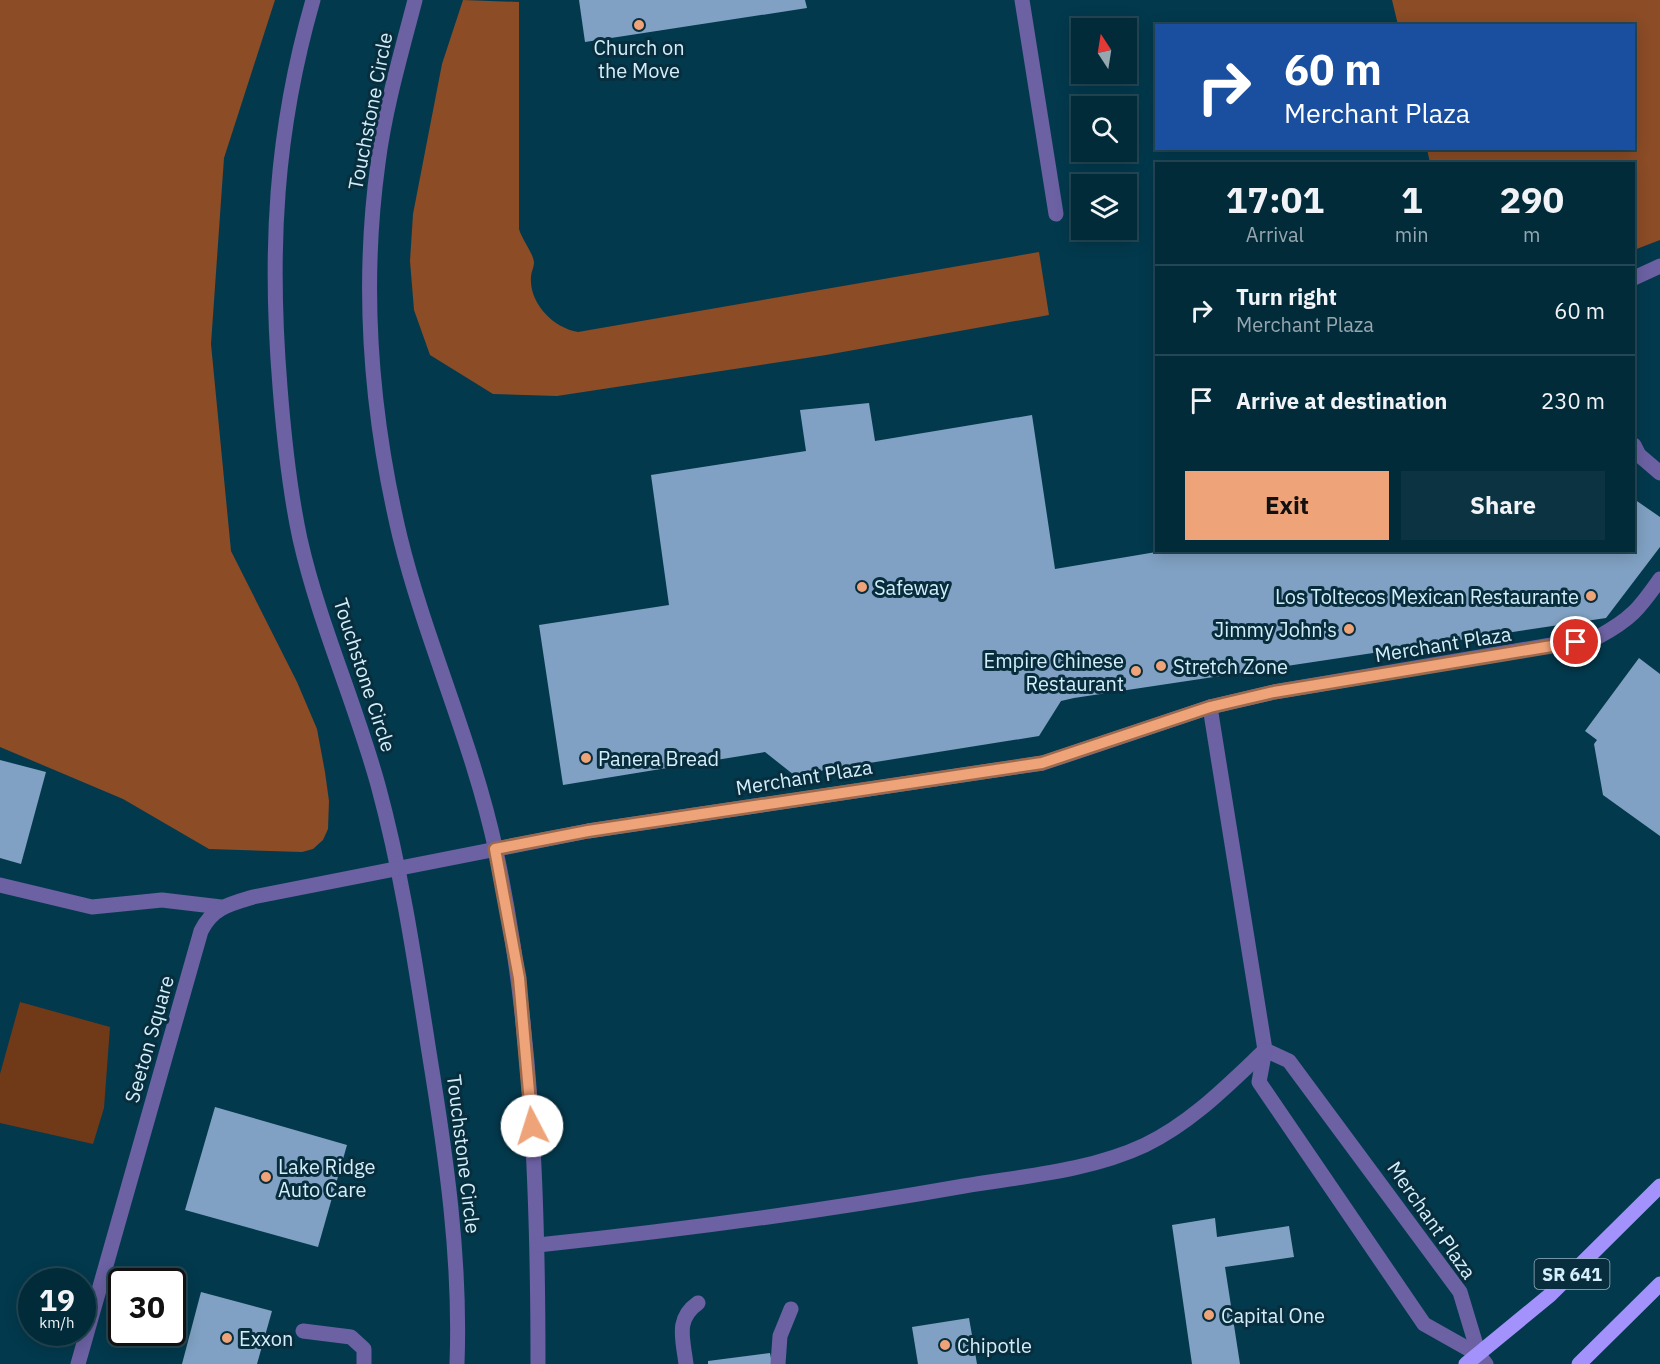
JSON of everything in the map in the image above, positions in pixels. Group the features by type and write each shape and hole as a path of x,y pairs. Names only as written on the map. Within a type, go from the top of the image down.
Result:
{"main road":[{"name":"SR 641","path":"1477,1361 1550,1295 1660,1186"},
{"path":"1579,1364 1660,1284"}],"street":[{"name":"Touchstone Circle","path":"313,0 300,44 281,144 274,229 274,314 286,461 300,540 377,783 406,901 450,1181 459,1306 457,1364"},
{"name":"Touchstone Circle","path":"415,0 393,80 378,162 370,245 371,340 384,456 400,537 426,626 471,758 495,849 519,978 534,1147 538,1245 538,1364"},
{"path":"1022,0 1056,214"},
{"path":"1635,278 1660,266"},
{"path":"1635,447 1639,456 1660,473"},
{"name":"Merchant Plaza","path":"398,868 588,831 1042,763 1210,707 1274,692 1598,638 1626,622 1638,610 1660,579"},
{"path":"1210,707 1265,1050 1259,1082 1424,1324 1477,1361"},
{"path":"0,885 92,907 162,900 221,907 253,897 398,868"},
{"name":"Seeton Square","path":"78,1364 201,931 207,918 221,907"},
{"name":"Merchant Plaza","path":"1265,1050 1289,1061 1460,1292 1477,1361"},
{"path":"538,1245 876,1202 1094,1163 1143,1146 1177,1128 1207,1106 1265,1050"},
{"path":"686,1364 683,1318 688,1310 698,1303"},
{"path":"778,1364 780,1336 791,1310"},
{"path":"303,1331 351,1337 364,1349 364,1364"}],"shaded area":[{"path":"0,0 275,0 224,158 211,344 231,551 297,682 317,729 329,801 328,829 323,840 313,849 302,852 209,849 123,799 0,747"},
{"path":"463,0 519,2 519,229 533,259 531,287 538,305 552,320 569,330 578,332 1039,252 1049,315 826,355 557,396 493,394 430,355 414,310 410,261 413,214 442,64"},
{"path":"1392,0 1660,0 1660,240 1635,250 1635,162 1430,162 1427,150 1635,150 1635,24 1398,24"},
{"path":"20,1002 110,1027 104,1108 93,1144 0,1123 0,1074"}],"building":[{"name":"Church on the Move","path":"579,0 805,0 807,8 585,42"},
{"name":"Safeway","path":"869,403 875,441 1032,415 1055,569 1156,552 1635,552 1635,500 1660,517 1660,547 1606,618 1074,698 1061,701 1039,736 794,775 765,752 563,785 539,625 669,605 651,475 806,451 800,410"},
{"path":"1639,658 1660,674 1660,836 1603,795 1594,744 1597,740 1585,731"},
{"path":"0,760 46,772 21,864 0,858"},
{"name":"Lake Ridge Auto Care","path":"215,1107 347,1145 318,1247 185,1210"},
{"name":"Capital One","path":"1215,1218 1217,1237 1289,1226 1294,1257 1225,1267 1240,1364 1192,1364 1172,1225"},
{"name":"Exxon","path":"201,1292 272,1311 257,1364 182,1364"},
{"name":"Chipotle","path":"969,1318 977,1364 918,1364 912,1327"},
{"path":"770,1353 772,1364 708,1364 708,1361"}],"place":[{"name":"Church on the Move","path":"639,25"},
{"name":"Safeway","path":"862,587"},
{"name":"Los Toltecos Mexican Restaurante","path":"1591,596"},
{"name":"Jimmy John's","path":"1349,629"},
{"name":"Stretch Zone","path":"1161,666"},
{"name":"Empire Chinese Restaurant","path":"1136,671"},
{"name":"Panera Bread","path":"586,758"},
{"name":"Lake Ridge Auto Care","path":"266,1177"},
{"name":"Capital One","path":"1209,1315"},
{"name":"Exxon","path":"227,1338"},
{"name":"Chipotle","path":"945,1345"}],"route":[{"path":"532,1126 519,978 495,849 588,831 1042,763 1210,707 1274,692 1527,652 1576,642"}]}
